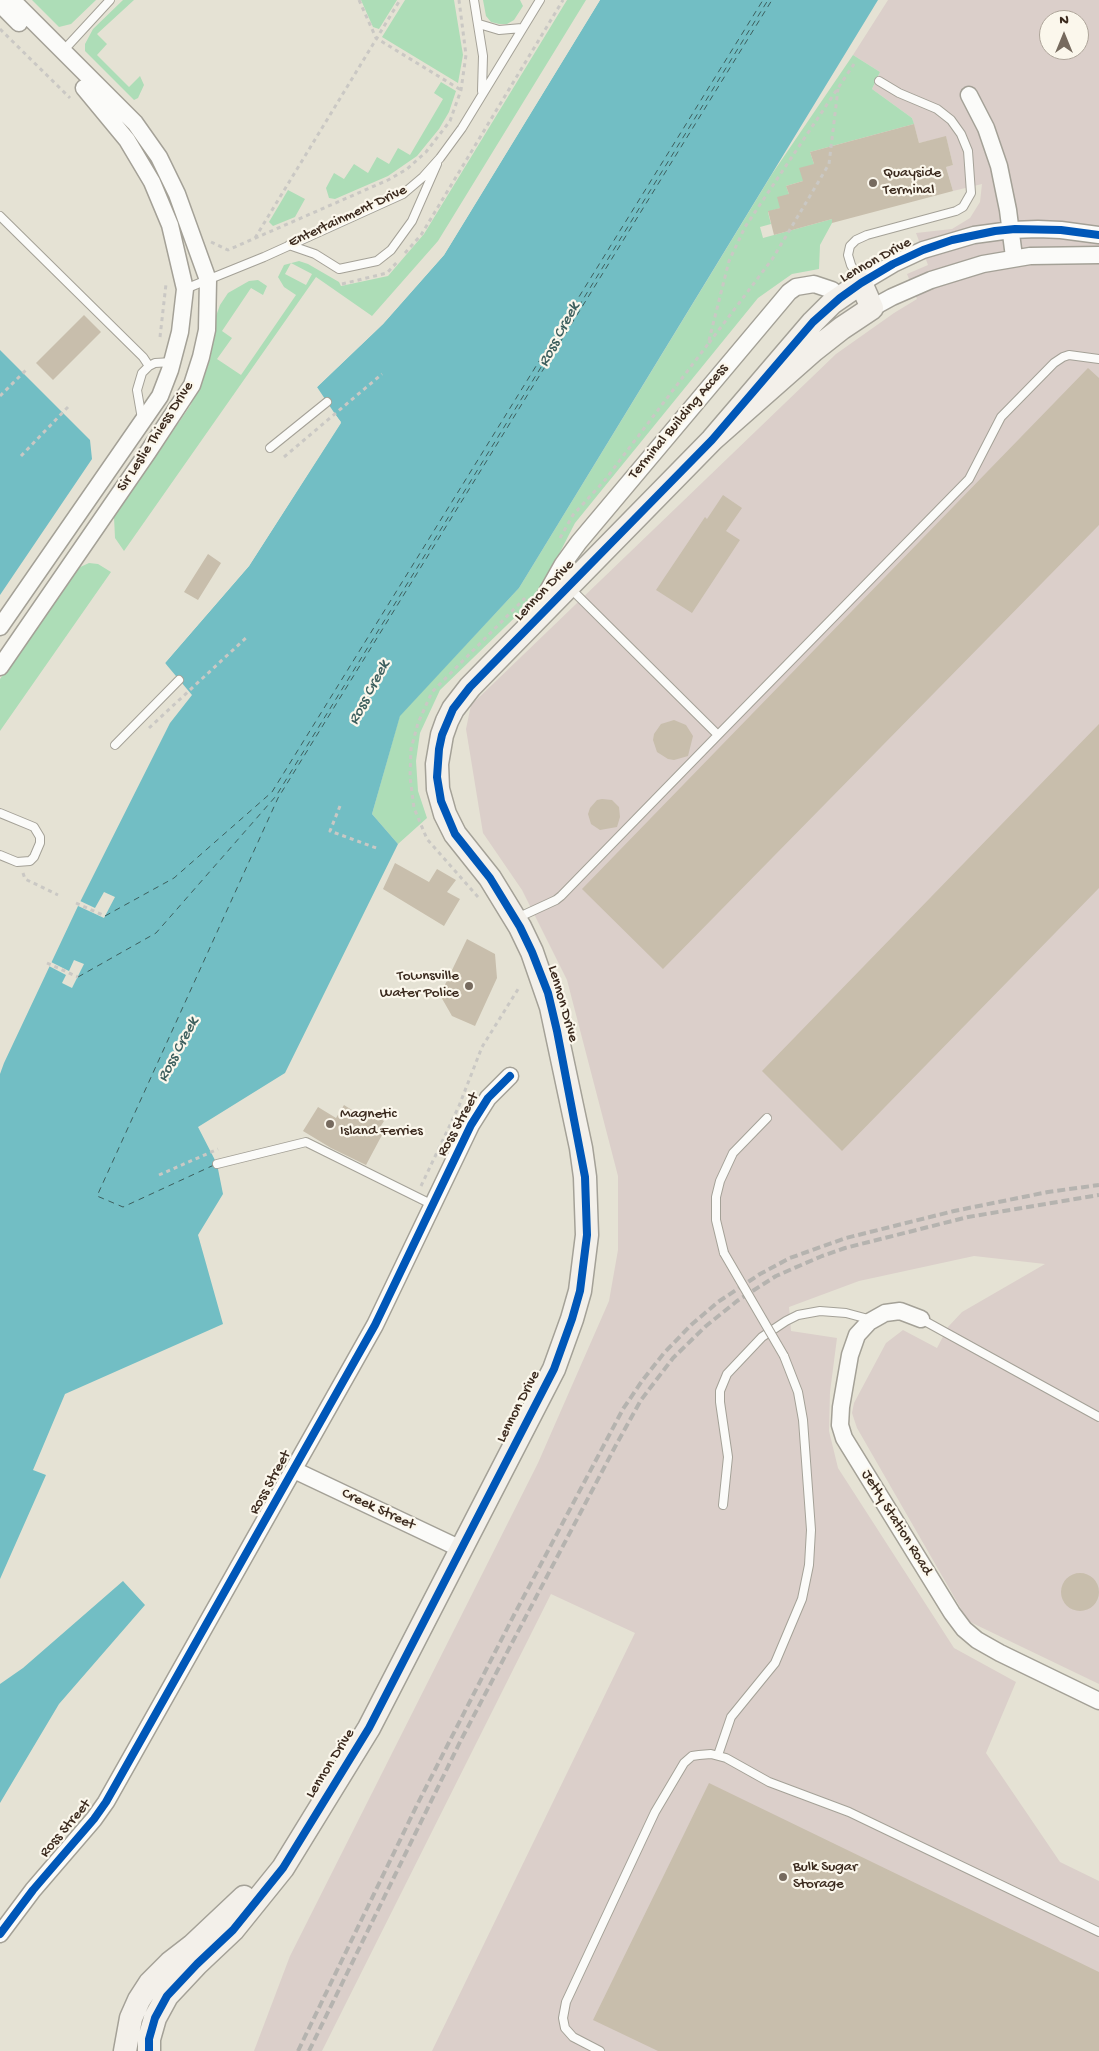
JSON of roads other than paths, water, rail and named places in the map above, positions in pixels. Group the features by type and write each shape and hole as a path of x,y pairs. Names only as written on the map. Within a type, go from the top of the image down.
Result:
{"street":[{"name":"Sir Leslie Thiess Drive","path":"0,667 192,385 207,330 208,280 177,194 159,157 135,123 12,0"},
{"name":"Sir Leslie Thiess Drive","path":"0,4 90,93 127,140 152,182 170,224 184,290 180,332 160,396 0,627"},
{"path":"970,95 986,128 999,166 1014,257"},
{"name":"Lennon Drive","path":"712,440 813,322 861,282 893,264 930,248 967,237 1010,230 1061,230 1099,235"},
{"name":"Lennon Drive","path":"148,2051 152,2030 167,1996 233,1930 283,1868 369,1728 543,1391 563,1346 580,1291 587,1234 584,1162 555,1023 548,993 532,952 515,919 490,878 450,825 441,801 437,764 442,735 450,715 462,697 712,440 792,368 843,327 892,297 945,275 1014,257 1062,254 1099,255"},
{"path":"861,282 872,308"},
{"name":"Terminal Building Access","path":"527,629 563,564 578,542 786,295 796,286 808,284 819,285 832,290 840,298"},
{"path":"840,298 844,310 843,327"},
{"name":"Ross Street","path":"0,1934 33,1890 94,1819 106,1802 375,1325 478,1112 510,1076"},
{"name":"Jetty Station Road","path":"921,1319 906,1312 893,1311 879,1315 861,1329 853,1345 840,1413 842,1431 857,1462 952,1613 968,1633 1000,1653 1099,1701"},
{"name":"Creek Street","path":"294,1470 461,1549"},
{"name":"Lennon Drive","path":"125,2051 131,2018 139,2000 150,1983 170,1963 226,1915 305,1830"},
{"name":"Ross Street","path":"0,1919 33,1890"}],"lane":[{"path":"63,52 110,0"},
{"path":"474,0 483,56 482,93"},
{"name":"Entertainment Drive","path":"184,290 404,194 440,158 462,128 540,0"},
{"path":"478,24 499,30 522,28"},
{"path":"861,282 851,265 848,255 850,246 856,240 956,211 963,207 971,193 968,151 961,134 951,120 937,109 899,93 879,81"},
{"path":"289,245 315,254 339,269 377,261 391,250 412,221 440,158"},
{"path":"0,216 143,357 149,366"},
{"path":"515,919 561,896 969,479 1001,417 1054,363 1062,357 1069,355 1099,359"},
{"path":"143,421 137,390 142,373 149,366 172,362"},
{"path":"270,448 327,402"},
{"path":"569,586 718,735"},
{"path":"115,745 179,680"},
{"path":"0,813 34,827 38,831 40,843 34,857 23,862 17,862 0,856"},
{"path":"718,1755 731,1718 775,1663 802,1599 809,1565 811,1530 803,1420 798,1392 784,1356 724,1253 716,1220 716,1197 720,1181 733,1153 767,1118"},
{"path":"217,1164 306,1142 433,1205"},
{"path":"723,1505 728,1457 720,1391 727,1374 762,1337 798,1315 820,1311 846,1313 872,1320"},
{"path":"921,1319 1099,1417"},
{"path":"600,2051 573,2037 565,2028 563,2018 566,2002 655,1812 681,1768 692,1756 706,1754 726,1758 768,1782 849,1812 1099,1932"}],"water":[{"name":"Ross Creek","path":"600,0 878,0 519,588 400,716 372,814 398,844 285,1073 198,1127 217,1164 223,1194 198,1235 223,1324 65,1394 33,1470 46,1475 0,1579 0,1074 4,1063 78,906 170,723 192,695 165,663 249,566 341,423 317,387 383,324 444,255"},
{"path":"0,350 90,440 92,459 0,595"},
{"path":"123,1581 145,1605 59,1704 0,1803 0,1684 23,1668"}],"railway":[{"path":"298,2051 417,1805 514,1615 623,1409 664,1353 691,1325 718,1302 760,1274 790,1258 846,1238 954,1211 1048,1192 1099,1185"},
{"path":"309,2051 461,1740 616,1445 641,1400 673,1358 706,1326 737,1301 776,1276 822,1256 845,1248 968,1217 1099,1195"}],"place":[{"name":"Quayside Terminal","path":"873,183"},
{"name":"Townsville Water Police","path":"469,986"},
{"name":"Magnetic Island Ferries","path":"330,1124"},
{"name":"Bulk Sugar Storage","path":"783,1877"}]}
